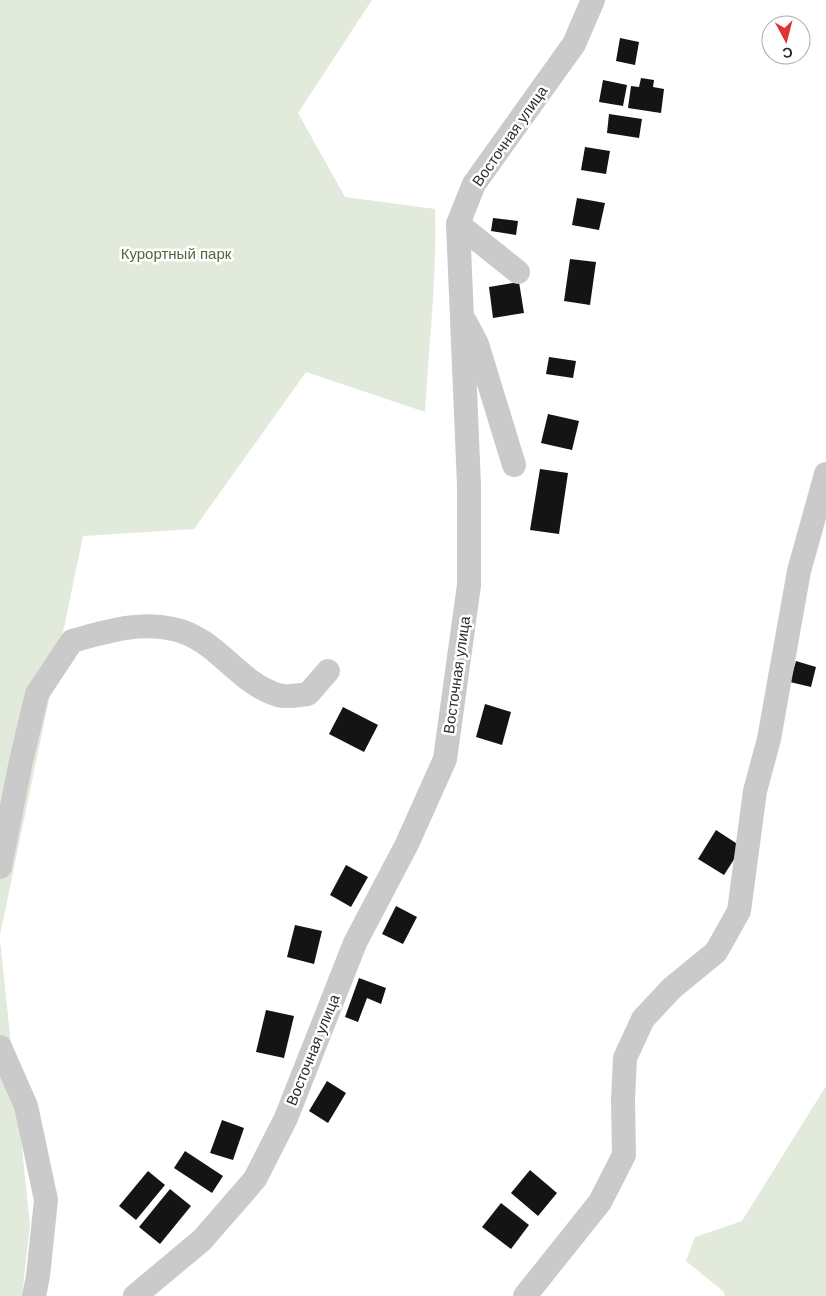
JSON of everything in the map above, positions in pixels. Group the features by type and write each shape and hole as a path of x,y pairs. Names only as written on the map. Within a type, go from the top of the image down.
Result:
{"street":[{"name":"Восточная улица","path":"135,1296 202,1240 255,1179 286,1118 355,943 407,844 445,759 469,584 469,485 460,312 458,224 474,184 574,44 593,0"},
{"path":"458,224 518,272"},
{"path":"460,312 477,344 514,465"},
{"path":"525,1296 600,1202 624,1155 622,1100 625,1058 643,1019 672,988 716,952 739,911 755,791 770,739 799,571 826,474"},
{"path":"0,867 21,761 37,694 72,641 126,626 174,629 213,646 250,682 280,696 308,694 328,671"},
{"path":"0,1047 26,1106 46,1200 34,1296"}],"green space":[{"name":"Курортный парк","path":"0,0 372,0 298,113 345,197 435,209 435,234 434,285 425,412 306,372 194,529 83,536 0,935"},
{"path":"0,940 30,1225 22,1296 0,1296"},
{"path":"826,1086 826,1296 725,1296 724,1292 686,1261 695,1237 742,1221"}],"building":[{"path":"620,38 639,42 635,65 616,61"},
{"path":"641,78 654,80 653,87 664,89 661,113 628,108 631,86 639,87"},
{"path":"603,80 627,85 623,106 599,102"},
{"path":"609,114 642,119 639,138 607,133"},
{"path":"585,147 610,151 606,174 581,170"},
{"path":"577,198 605,203 599,230 572,225"},
{"path":"493,218 518,221 516,235 491,231"},
{"path":"570,259 596,262 590,305 564,301"},
{"path":"519,282 524,313 493,318 489,287"},
{"path":"549,357 576,361 573,378 546,374"},
{"path":"548,414 579,421 572,450 541,443"},
{"path":"540,469 568,473 559,534 530,530"},
{"path":"796,661 816,667 811,687 790,682"},
{"path":"485,704 511,712 502,745 476,737"},
{"path":"343,707 378,725 364,752 329,734"},
{"path":"716,830 742,847 724,875 698,859"},
{"path":"346,865 368,877 351,907 330,895"},
{"path":"396,906 417,917 403,944 382,934"},
{"path":"295,925 322,931 314,964 287,957"},
{"path":"359,978 386,988 381,1004 367,998 358,1022 345,1017"},
{"path":"266,1010 294,1016 284,1058 256,1052"},
{"path":"327,1081 346,1093 328,1123 309,1111"},
{"path":"222,1120 244,1128 233,1160 210,1153"},
{"path":"185,1151 223,1176 212,1193 174,1168"},
{"path":"530,1170 557,1193 538,1216 511,1193"},
{"path":"148,1171 165,1185 136,1220 119,1206"},
{"path":"170,1189 191,1206 160,1244 139,1227"},
{"path":"501,1203 529,1225 511,1249 482,1227"}]}
